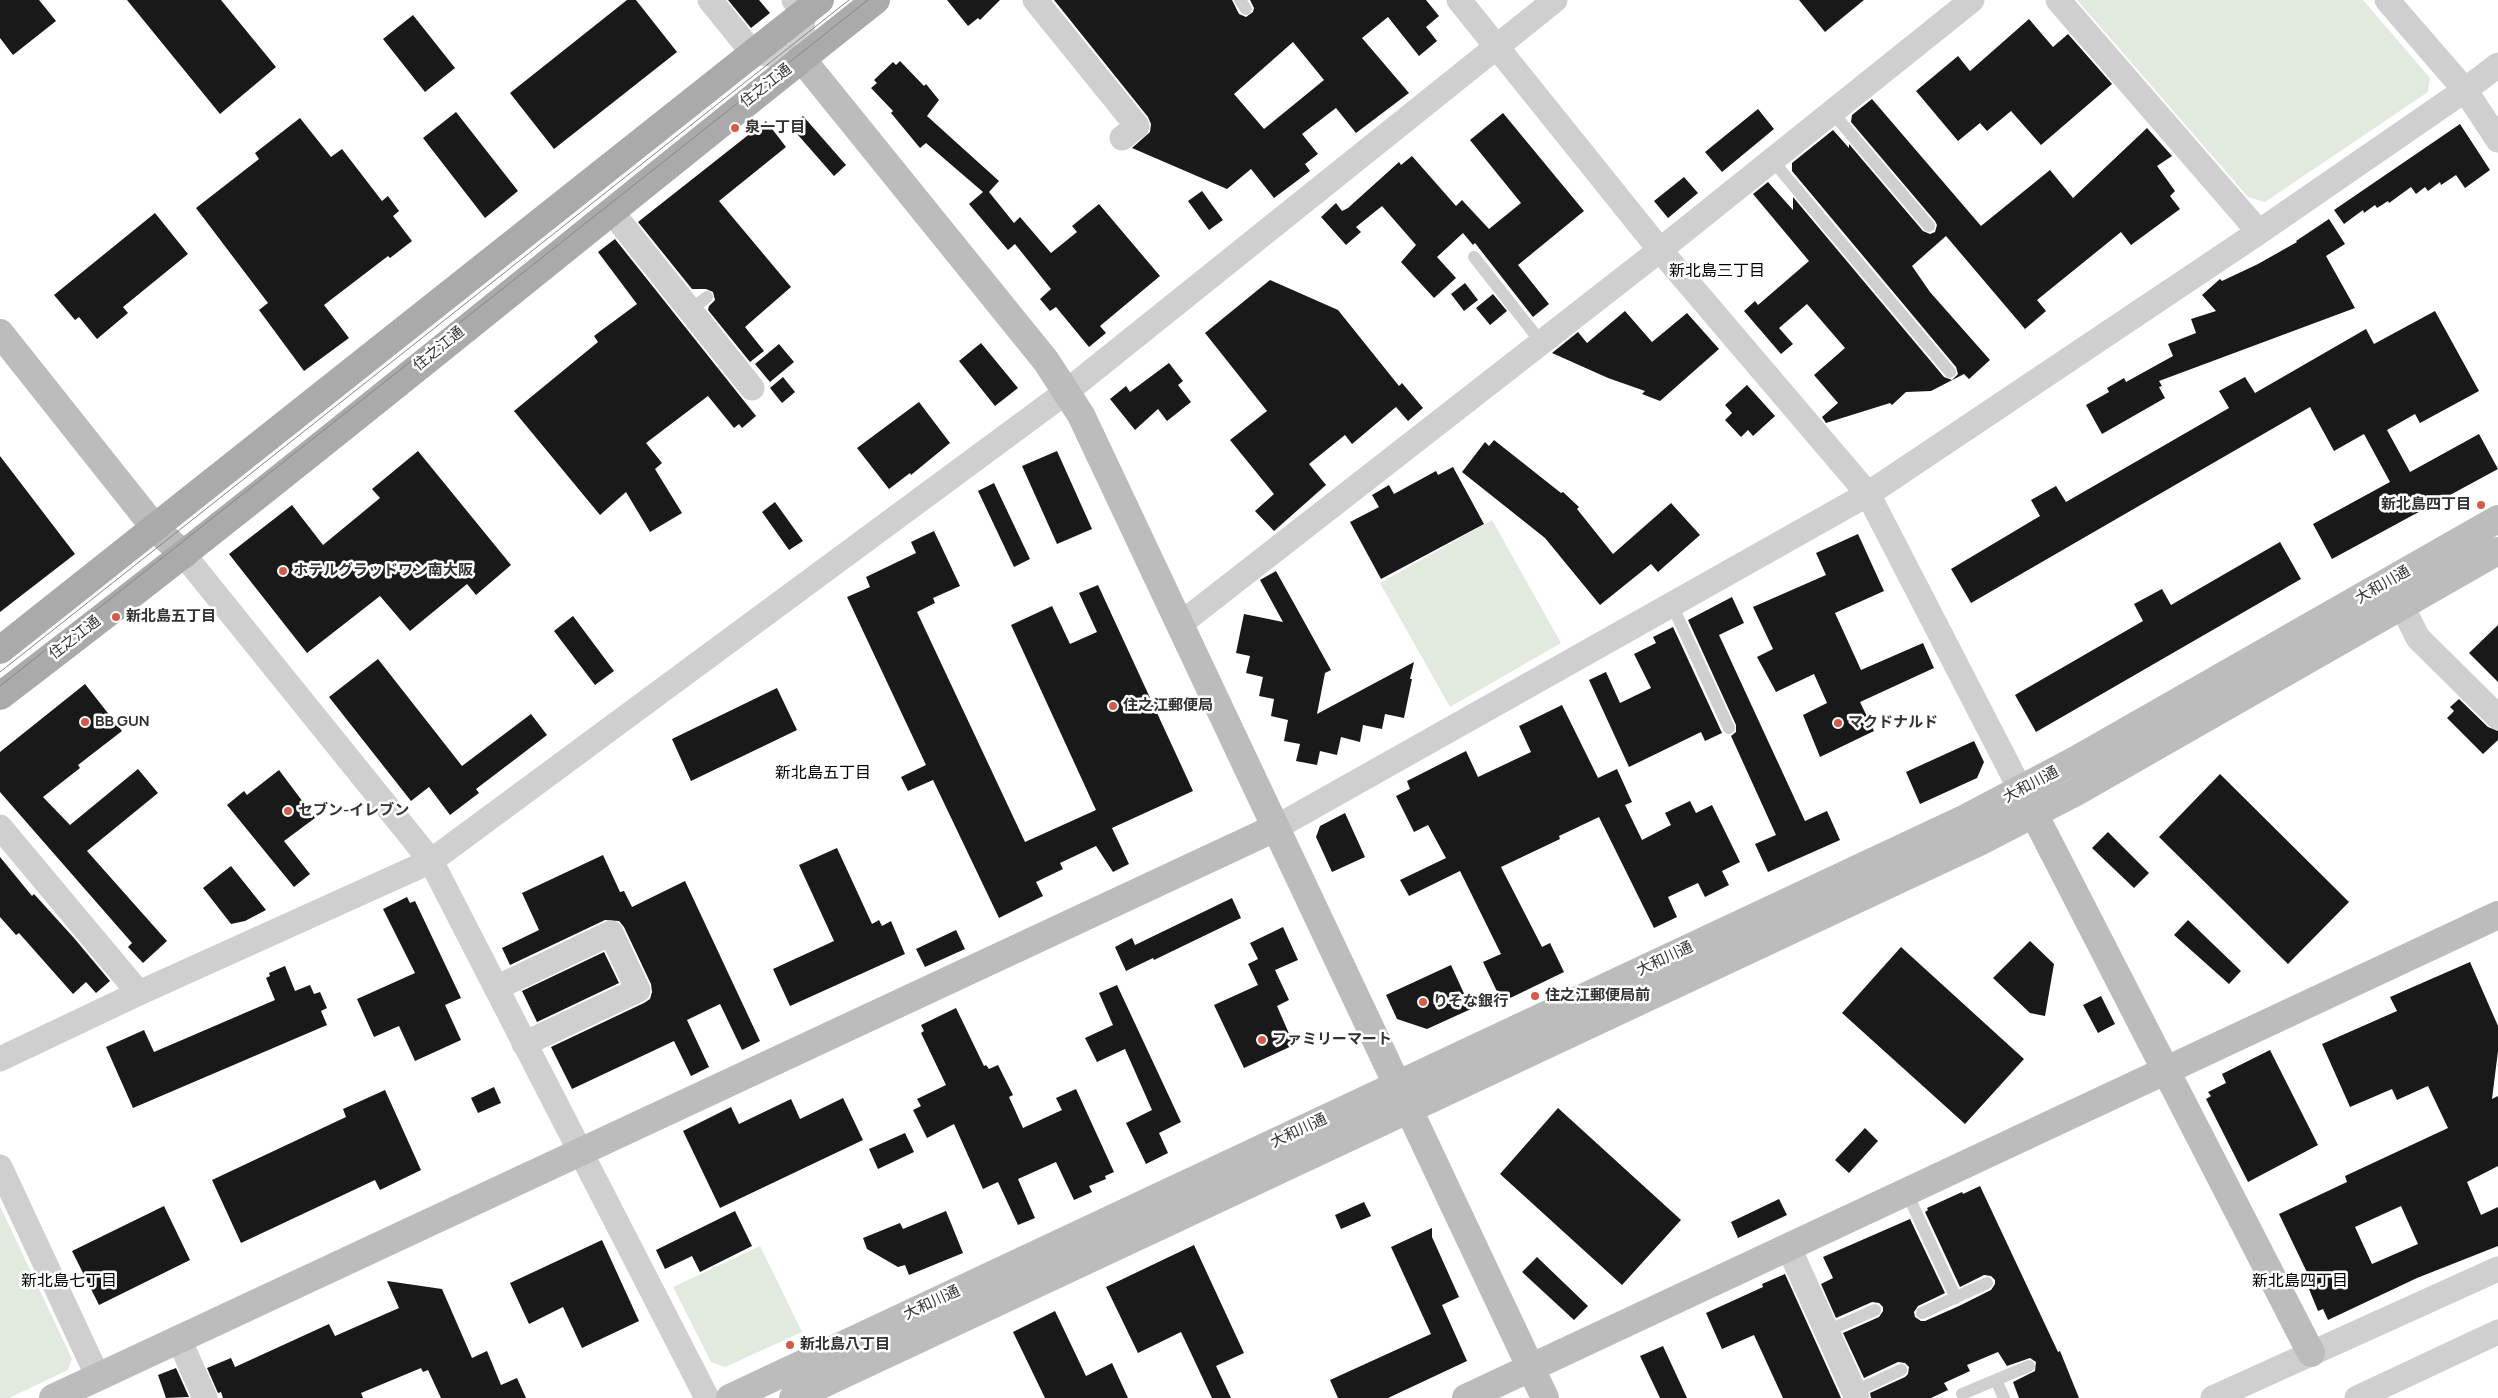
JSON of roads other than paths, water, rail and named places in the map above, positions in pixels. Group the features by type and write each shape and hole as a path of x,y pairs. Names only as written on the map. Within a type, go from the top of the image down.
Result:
{"main road":[{"name":"住之江通","path":"0,696 184,554 801,58 876,0"},
{"path":"0,650 752,52 806,4"}],"street":[{"path":"710,0 752,52 801,58 1046,361 1081,415 1545,1398"},
{"path":"1035,0 1138,126 1122,138"},
{"path":"1459,0 1660,250 1868,494 2311,1352"},
{"path":"0,1059 139,993 431,860 1066,392 1555,0"},
{"path":"1179,625 1660,250 1972,0"},
{"path":"2058,0 2258,232"},
{"path":"2387,0 2465,90 2498,140"},
{"path":"801,58 806,4"},
{"path":"53,1398 580,1154 1275,828 1868,494 2258,232 2465,90 2498,65"},
{"path":"611,211 699,304 752,388"},
{"path":"0,333 155,528 184,554 431,860 580,1154 707,1398"},
{"name":"大和川通","path":"793,1398 2021,790 2074,762 2498,519"},
{"name":"大和川通","path":"730,1398 1979,842 2034,814 2498,551"},
{"path":"2402,606 2418,638 2498,717"},
{"path":"0,827 139,993"},
{"path":"1466,1398 2498,915"},
{"path":"496,988 611,933 638,990 524,1044"},
{"path":"0,1167 98,1377"},
{"path":"1788,1246 1856,1395"},
{"path":"2213,1398 2498,1269"},
{"path":"2357,1398 2498,1332"},
{"path":"179,1339 205,1398"}],"lane":[{"path":"1832,112 1929,226"},
{"path":"1772,160 1950,372"},
{"path":"1474,257 1541,342"},
{"path":"1672,605 1729,728"},
{"path":"1906,1191 1956,1298"},
{"path":"1922,1313 1987,1283"},
{"path":"1827,1331 1875,1310"},
{"path":"1962,1394 2030,1366"},
{"path":"1856,1395 1901,1370"},
{"path":"1996,1380 2004,1398"}],"tram line":[{"path":"0,672 849,0"},
{"path":"0,686 868,0"}],"place":[{"name":"泉一丁目","path":"735,128"},
{"name":"新北島四丁目","path":"2481,505"},
{"name":"ホテルグラッドワン南大阪","path":"283,571"},
{"name":"新北島五丁目","path":"116,617"},
{"name":"住之江郵便局","path":"1113,706"},
{"name":"BB GUN","path":"85,722"},
{"name":"マクドナルド","path":"1838,723"},
{"name":"セブン-イレブン","path":"288,811"},
{"name":"住之江郵便局前","path":"1535,996"},
{"name":"りそな銀行","path":"1423,1002"},
{"name":"ファミリーマート","path":"1262,1040"},
{"name":"新北島八丁目","path":"790,1345"}],"district":[{"name":"新北島三丁目","path":"1717,272"},
{"name":"新北島五丁目","path":"823,774"},
{"name":"新北島七丁目","path":"69,1282"},
{"name":"新北島四丁目","path":"2300,1282"}]}
